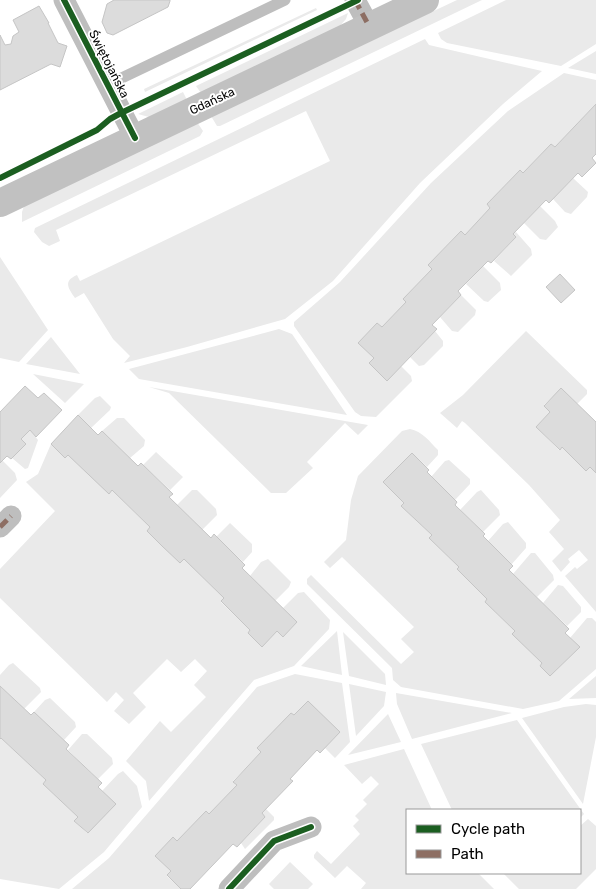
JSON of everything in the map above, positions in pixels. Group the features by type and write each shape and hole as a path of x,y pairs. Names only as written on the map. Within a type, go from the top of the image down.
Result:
{"main road":[{"name":"Gdańska","path":"0,202 425,0"}],"street":[{"name":"Świętojańska","path":"64,0 135,138"},
{"path":"356,0 369,26"},
{"path":"228,889 274,841 311,828"}],"lane":[{"path":"107,85 285,0"}],"shaded area":[{"path":"457,0 482,0 220,126 217,126 211,116"},
{"path":"506,0 596,0 596,44 561,66 447,43 441,39 438,33"},
{"path":"316,8 317,10 145,92 144,89"},
{"path":"348,13 346,19 339,27 201,93 196,86"},
{"path":"425,39 429,45 542,71 503,104 420,183 333,281 285,319 124,363 130,356 113,339 84,293 75,298 68,282 77,275 80,281 330,161 306,111 56,230 60,241 49,246 42,242 34,232 35,228"},
{"path":"596,51 596,74 568,68"},
{"path":"564,73 596,80 596,104 555,147 551,144 523,173 520,170 487,204 490,208 465,235 461,231 428,265 432,269 403,299 406,302 382,327 377,323 358,343 374,358 369,363 386,380 401,366 411,376 412,381 376,417 361,416 355,412 294,326 294,322 340,282 431,183 508,111"},
{"path":"183,92 187,100 149,117 138,114"},
{"path":"197,122 203,131 200,136 22,222 24,206"},
{"path":"573,178 588,192 587,197 571,214 565,212 553,199"},
{"path":"540,206 555,221 558,227 546,240 540,239 524,223"},
{"path":"516,232 531,249 532,255 511,276 494,261 516,237 513,234"},
{"path":"0,257 48,330 19,362 0,358"},
{"path":"483,266 500,283 501,290 488,302 484,301 466,284"},
{"path":"461,295 476,310 475,315 458,332 452,331 440,317"},
{"path":"279,329 292,334 347,415 139,379 129,369"},
{"path":"435,331 443,341 443,346 424,365 419,366 410,357"},
{"path":"526,331 587,390 587,394 577,404 561,389 544,405 550,412 536,427 559,450 562,447 586,470 590,467 596,473 596,612 565,576 575,567 577,569 588,560 579,550 568,559 570,562 561,572 552,561 564,549 549,532 560,520 529,485 465,423 462,421 457,428 440,413 463,395"},
{"path":"51,337 80,374 26,364"},
{"path":"33,374 84,384 65,403"},
{"path":"149,387 368,425 358,435 345,423 307,462 313,468 286,493 271,493 169,393"},
{"path":"100,396 111,407 91,428 78,415 95,398"},
{"path":"117,418 124,418 145,440 144,446 130,458 102,431"},
{"path":"410,429 426,437 438,450 438,455 427,467 412,453 384,482 404,503 402,506 432,535 429,538 459,567 457,569 487,599 485,602 515,631 542,663 540,666 550,676 579,647 570,638 587,618 592,618 596,622 596,669 559,701 523,709 401,687 393,680 392,668 307,584 307,579 311,575 401,664 414,652 401,639 414,627 342,557 330,568 324,562 346,540 351,500 358,476 402,431"},
{"path":"30,430 38,440 28,468 25,469 12,458 25,444 21,439"},
{"path":"51,444 65,458 68,455 112,490 150,527 147,531 184,559 224,598 221,602 250,630 248,633 262,647 277,631 283,637 297,622 283,608 298,593 304,592 330,620 329,629 294,666 254,680 149,801 146,781 126,761 160,721 171,732 206,697 194,685 207,671 195,659 181,672 167,659 133,693 146,707 129,724 114,711 124,700 116,692 107,702 0,598 0,569 55,511 26,482 38,474"},
{"path":"156,452 183,477 170,490 143,465"},
{"path":"2,460 15,473 17,480 0,498 0,463"},
{"path":"449,460 470,479 470,484 455,500 431,477 445,461"},
{"path":"192,490 197,490 216,509 217,515 202,530 177,505"},
{"path":"481,490 499,510 500,515 483,532 460,510"},
{"path":"508,522 526,543 526,548 511,565 488,541 503,524"},
{"path":"230,523 252,544 252,552 243,562 216,537"},
{"path":"531,553 535,553 553,575 554,580 537,597 513,574"},
{"path":"268,559 291,582 289,587 275,601 250,576 261,562"},
{"path":"558,585 563,586 581,607 581,612 567,626 543,603"},
{"path":"337,631 342,675 301,666"},
{"path":"343,632 385,674 386,685 349,676"},
{"path":"13,663 40,688 41,692 24,709 0,686 0,675"},
{"path":"295,674 342,683 350,742 335,758 325,748 339,732 261,752 233,781 237,785 209,814 206,811 177,841 173,837 155,856 171,871 167,876 181,889 72,889 109,858 257,687"},
{"path":"596,676 596,698 569,699"},
{"path":"349,684 386,692 384,706 356,736"},
{"path":"396,693 512,713 412,739 397,704"},
{"path":"50,698 75,722 76,727 64,740 34,712 45,700"},
{"path":"586,704 596,705 596,737 583,804 522,718 564,707"},
{"path":"388,714 401,742 348,755"},
{"path":"517,720 580,809 452,809 421,744"},
{"path":"82,734 87,734 112,758 113,764 98,779 68,750"},
{"path":"1,738 46,780 43,784 78,817 74,821 87,833 115,804 102,791 118,774 123,771 137,786 142,807 104,852 59,889 0,879"},
{"path":"404,749 432,809 406,809 406,874 479,874 494,889 361,889 366,883 347,866 335,878 314,858 314,855 317,851 331,864 360,834 353,826 359,820 355,816 367,804 363,800 379,784 371,776 362,784 344,765"},
{"path":"266,809 274,817 274,820 245,849 241,843 265,817 262,813"},
{"path":"588,819 596,826 596,869 576,889 519,889 504,874 581,874 581,825"},
{"path":"290,862 313,884 308,889 274,889 269,884"}],"building":[{"path":"114,0 170,1 168,7 113,35 107,33 102,22 107,4"},
{"path":"39,6 58,43 67,46 60,67 51,64 0,90 0,35 5,45 11,44 13,36 19,32 13,20"},
{"path":"596,104 596,154 592,158 596,163 582,177 578,173 549,203 546,200 513,234 516,237 491,263 488,261 458,291 461,295 432,325 437,329 387,381 369,363 374,358 358,343 377,323 382,327 406,302 403,299 432,269 428,265 461,231 465,235 490,208 487,204 520,170 523,173 551,144 555,147"},
{"path":"560,274 575,290 561,303 546,287"},
{"path":"25,386 38,398 44,393 62,410 36,437 30,430 21,439 26,444 11,459 7,456 0,463 0,412"},
{"path":"561,388 596,422 596,473 590,467 586,471 562,447 560,450 536,427 550,412 544,406"},
{"path":"78,415 98,435 102,431 138,466 141,463 173,494 169,497 211,538 214,534 245,565 242,568 297,622 283,637 277,631 262,647 248,633 250,630 221,601 224,598 184,559 180,563 147,531 150,527 112,490 109,494 68,455 65,458 51,444"},
{"path":"412,453 429,470 427,472 457,502 455,505 485,534 483,536 513,566 509,570 569,629 565,633 580,647 550,676 540,666 542,663 512,634 515,631 485,602 487,599 457,569 459,567 429,538 432,535 401,506 404,503 383,482"},
{"path":"0,686 31,715 34,712 69,745 66,749 102,783 98,787 116,804 88,833 74,821 78,817 43,784 46,780 0,739"},
{"path":"308,701 340,732 320,753 317,750 290,779 293,781 262,813 265,817 237,847 233,844 190,889 181,889 167,875 171,871 155,856 173,837 177,841 206,811 209,814 237,785 233,782 261,752 257,748 291,713 294,715"}],"marked path":[{"path":"355,0 369,26"},
{"path":"0,527 11,516"}],"cycle path":[{"path":"64,0 135,138"},
{"path":"0,178 97,130 121,113 358,0"},
{"path":"229,889 274,841 311,827"}]}
